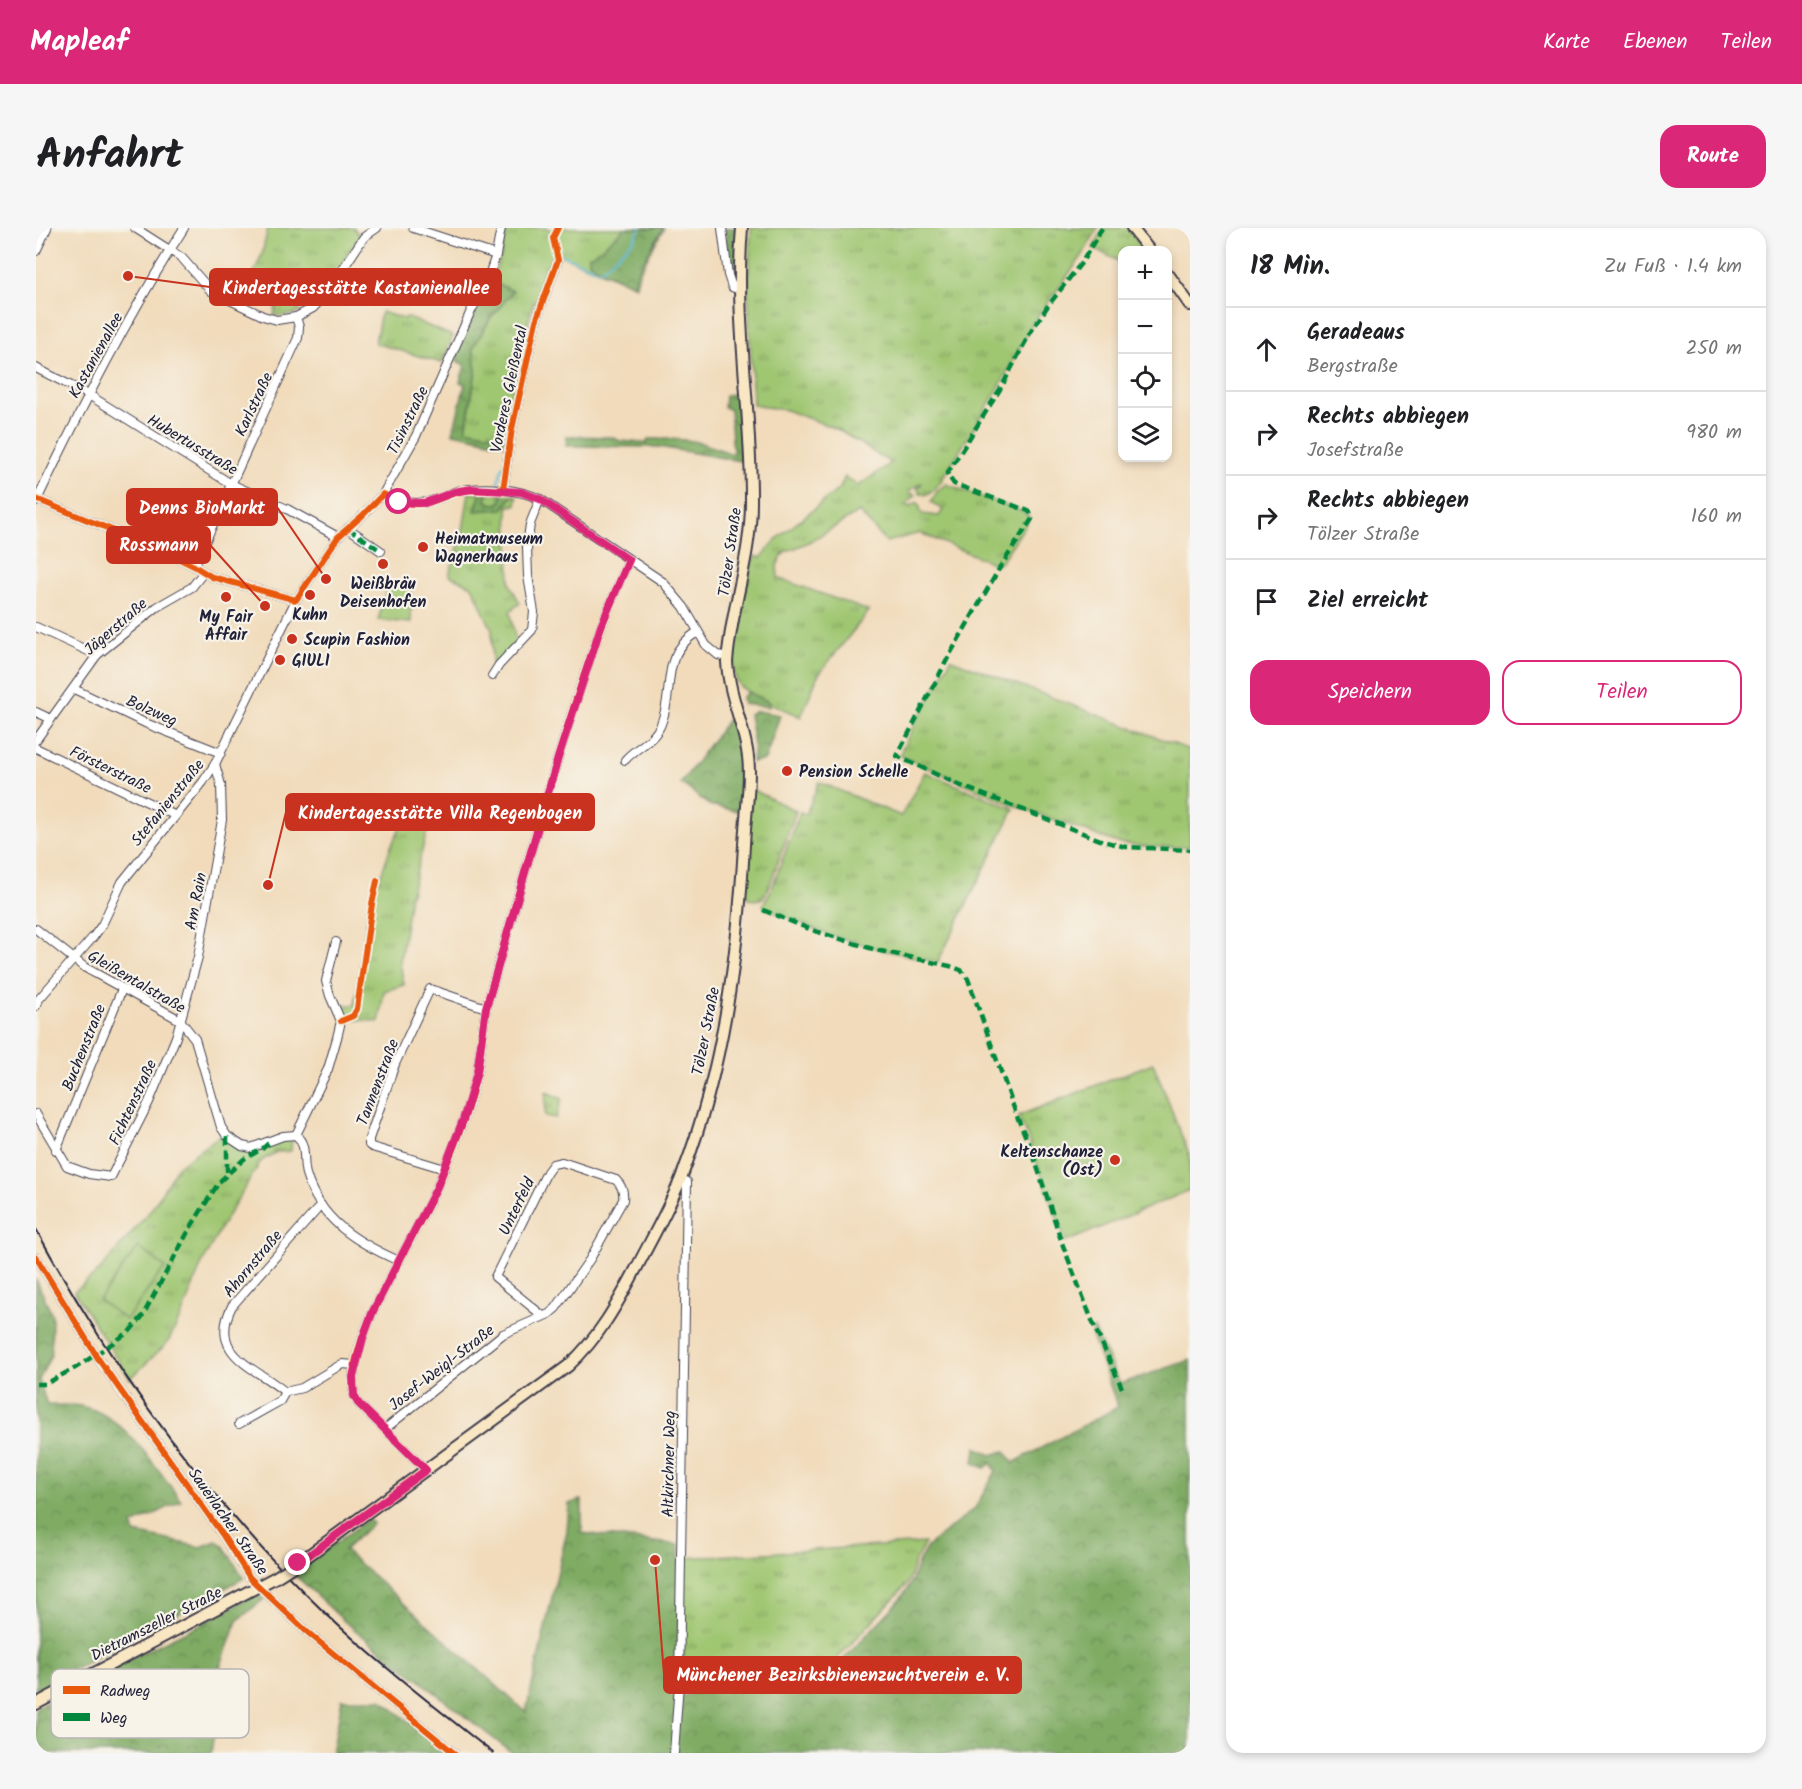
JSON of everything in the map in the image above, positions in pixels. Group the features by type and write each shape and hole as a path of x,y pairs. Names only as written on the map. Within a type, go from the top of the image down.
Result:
{"main road":[{"name":"Tölzer Straße","path":"258,1587 298,1563 568,1366 592,1342 616,1306 681,1178 708,1092 733,966 749,774 744,731 728,679 727,657 751,519 740,290 742,228"},
{"path":"1132,228 1146,246"},
{"path":"1172,281 1190,305"},
{"name":"Dietramszeller Straße","path":"99,1669 258,1587"},
{"name":"Dietramszeller Straße","path":"36,1704 51,1695"}],"street":[{"path":"36,251 47,228"},
{"path":"135,228 189,264 211,291 263,316 277,320 296,317 313,308 327,293 364,237 377,228"},
{"name":"Kastanienallee","path":"36,500 89,395 184,228"},
{"path":"413,228 496,255"},
{"name":"Tisinstraße","path":"296,600 338,537 383,494 416,436 470,313 487,281 496,255 501,228"},
{"name":"Tölzer Straße","path":"722,228 728,276 732,287 740,290"},
{"name":"Vorderes Gleißental","path":"503,490 512,429 536,321 558,260"},
{"name":"Karlstraße","path":"194,566 298,338 299,327 296,317"},
{"name":"Hubertusstraße","path":"36,368 89,395 231,484 287,509 338,537"},
{"path":"383,494 399,502 417,504 433,501 462,490 521,492 540,499 663,582 684,607 697,632 711,651 727,657"},
{"path":"492,676 499,665 532,630 534,612 528,576 527,547 530,524 540,499"},
{"path":"36,500 153,547 194,566 203,573 296,600"},
{"path":"348,528 381,551"},
{"path":"426,1470 358,1403 354,1396 353,1377 373,1311 445,1169 463,1120 477,1072 486,1008 519,892 581,685 601,626 629,560"},
{"name":"Jägerstraße","path":"36,740 97,655 157,607 192,587 203,573"},
{"name":"Stefanienstraße","path":"36,1006 39,999 102,924 122,882 215,764 296,600"},
{"path":"36,627 97,655"},
{"path":"625,760 631,753 651,740 657,732 664,716 673,659 678,648 697,632"},
{"name":"Bolzweg","path":"74,689 145,723 221,753"},
{"path":"36,712 51,719"},
{"name":"Försterstraße","path":"36,748 174,815"},
{"name":"Am Rain","path":"180,1020 198,957 222,820 221,785 215,764"},
{"path":"203,782 221,785"},
{"name":"Gleißentalstraße","path":"36,929 74,960 180,1020 195,1039 221,1127 227,1136 242,1146 251,1148 283,1136 296,1135"},
{"path":"336,942 326,981 341,1021 338,1038 328,1069 296,1135 303,1145 307,1178 321,1204 342,1230 399,1261"},
{"name":"Buchenstraße","path":"56,1150 122,989"},
{"name":"Tannenstraße","path":"445,1169 372,1147 369,1145 369,1139 395,1064 430,989 486,1008"},
{"name":"Fichtenstraße","path":"56,1150 67,1166 88,1174 111,1178 149,1102 176,1037 180,1020"},
{"path":"176,1037 184,1036 195,1039"},
{"path":"36,1114 56,1150"},
{"name":"Unterfeld","path":"543,1317 495,1277 553,1164 557,1162 580,1167 616,1180 624,1192"},
{"name":"Altkirchner Weg","path":"674,1753 677,1738 679,1683 687,1182 681,1178"},
{"name":"Josef-Weigl-Straße","path":"385,1429 503,1334 543,1317 556,1308 590,1259 622,1200 624,1192"},
{"name":"Ahornstraße","path":"285,1392 236,1357 227,1341 226,1322 232,1306 321,1204"},
{"name":"Sauerlacher Straße","path":"36,1257 99,1360 222,1534 250,1578 306,1631 454,1753"},
{"path":"239,1424 280,1401 285,1392 302,1388 342,1364 356,1365"}],"green space":[{"path":"268,228 354,228 360,236 330,283 324,277 296,304 300,312 277,316 274,315 276,306 246,292 262,254"},
{"path":"506,228 552,230 554,228 664,228 639,273 636,286 560,255 554,261 539,302 534,301 503,437 466,430 476,371 473,348 490,319 513,291 491,281 501,256"},
{"path":"623,228 663,228 637,272 634,285 601,271 589,262 589,255 594,254"},
{"path":"725,228 738,228 736,269 732,270 728,262"},
{"path":"751,228 1098,228 1082,256 1033,323 997,391 939,484 932,492 925,495 917,488 921,483 909,491 910,494 916,495 906,504 908,507 918,502 922,514 939,516 943,510 931,502 938,490 946,484 1024,512 1029,517 1027,523 1000,563 995,564 920,533 886,542 859,512 813,540 784,553 777,565 778,578 869,611 818,675 801,717 743,689 735,675 734,645 751,566 755,556 761,558 778,538 840,488 845,477 858,486 891,463 837,429 786,410 753,405 748,293"},
{"path":"1104,228 1127,228 1141,246 1118,246 1118,261 1093,248"},
{"path":"491,281 513,291 490,319 473,348 476,371 466,429 505,437 504,444 453,433 465,384 460,382 465,365 457,361 459,351 470,320"},
{"path":"381,312 404,319 406,317 453,336 442,363 375,343"},
{"path":"737,394 741,461 659,447 566,446 567,436 611,437 620,441 647,443 648,439 674,439 695,441 733,454 730,410 724,407 725,395"},
{"path":"469,493 517,496 516,505 508,506 510,584 520,603 510,611 516,643 492,669 492,630 472,586 449,575 462,536"},
{"path":"481,493 488,493 486,501 494,504 500,503 502,495 513,495 503,509 475,511"},
{"path":"388,584 411,586 411,623 378,620"},
{"path":"951,659 1190,750 1190,847 1150,847 1118,843 1014,805 901,756 902,748"},
{"path":"748,692 769,702 769,707 743,704 742,697"},
{"path":"757,711 780,715 765,760 752,762 754,745 749,714"},
{"path":"732,714 745,761 743,812 709,805 681,783"},
{"path":"925,772 1014,809 938,962 882,950 824,933 765,908 763,905 772,888 800,812 806,814 819,782 901,816"},
{"path":"751,789 796,811 770,884 763,898 755,900 748,898 744,893"},
{"path":"409,808 430,820 410,896 400,962 404,985 384,991 379,1022 352,1019 345,1023 338,1005 355,1005 369,904 375,881 379,881 390,849"},
{"path":"1153,1063 1190,1157 1190,1190 1066,1242 1018,1116"},
{"path":"546,1092 562,1099 556,1118 545,1116"},
{"path":"222,1134 232,1144 242,1149 292,1137 291,1151 276,1152 261,1161 222,1225 200,1268 168,1342 130,1379 74,1292 99,1271 151,1210 178,1166"},
{"path":"138,1247 165,1267 126,1320 99,1300"},
{"path":"36,1279 52,1315 51,1355 39,1380 47,1405 80,1406 111,1419 125,1430 150,1458 181,1501 132,1525 135,1533 201,1547 216,1541 223,1545 244,1578 75,1669 51,1669 51,1682 36,1690"},
{"path":"1094,1329 1120,1384 1190,1360 1190,1753 512,1753 345,1622 293,1573 369,1519 373,1523 344,1550 526,1712 567,1531 569,1504 582,1499 582,1533 679,1545 681,1696 837,1666 898,1602 910,1585 927,1547 975,1508 996,1471 991,1463 985,1468 974,1463 976,1447 992,1455 1005,1451 1013,1463 1118,1407 1091,1334"},
{"path":"925,1543 915,1561 908,1583 834,1662 774,1675 683,1689 683,1558"},
{"path":"258,1596 264,1599 237,1621 219,1669 109,1669 201,1624 250,1597"},
{"path":"51,1699 51,1706 41,1705"},
{"path":"342,1699 381,1699 447,1753 332,1753"},
{"path":"41,1705 51,1706 51,1738 213,1738 211,1753 36,1753 36,1708"}],"waterway":[{"path":"560,254 600,271 634,240 640,228"},
{"path":"534,315 553,260"},
{"path":"498,482 503,465"}],"railway":[{"path":"36,1229 66,1282 129,1382 200,1477 239,1523 279,1567 342,1629 493,1753"}],"marked path":[{"path":"1102,228 1082,262 1030,333 1002,386 947,474 954,484 1026,510 1030,512 1032,519 999,569 949,656 897,756 959,785 1103,841 1126,847 1190,850"},
{"path":"348,528 381,551"},
{"path":"763,910 812,930 876,950 950,966 961,970 968,979 1016,1114 1033,1154 1062,1243 1095,1328 1122,1388"},
{"path":"227,1136 227,1175"},
{"path":"36,1384 45,1384 77,1367 129,1332 142,1317 189,1230 219,1182 244,1159 271,1141"}],"cycle path":[{"path":"36,499 161,550 212,577 296,600 338,537 383,494 399,502 417,504 433,501 462,490 503,490 512,429 536,321 558,260 553,238 558,228"},
{"path":"426,1470 358,1403 353,1387 354,1368 368,1322 432,1198 463,1122 477,1072 487,1004 548,791 594,645 629,560"},
{"path":"341,1021 353,1016 357,1009 377,881"},
{"path":"36,1257 99,1360 222,1534 250,1578 306,1631 454,1753"}],"place":[{"name":"Kindertagesstätte Kastanienallee","path":"128,276"},
{"name":"Heimatmuseum Wagnerhaus","path":"423,547"},
{"name":"Weißbräu Deisenhofen","path":"383,564"},
{"name":"Denns BioMarkt","path":"326,579"},
{"name":"Kuhn","path":"310,595"},
{"name":"My Fair Affair","path":"226,597"},
{"name":"Rossmann","path":"265,606"},
{"name":"Scupin Fashion","path":"292,639"},
{"name":"GIULI","path":"280,660"},
{"name":"Pension Schelle","path":"787,771"},
{"name":"Kindertagesstätte Villa Regenbogen","path":"268,885"},
{"name":"Keltenschanze (Ost)","path":"1115,1160"},
{"name":"Münchener Bezirksbienenzuchtverein e. V.","path":"655,1560"}],"route":[{"path":"298,1563 426,1470 358,1403 354,1396 353,1377 373,1311 437,1187 463,1120 477,1072 486,1008 558,758 601,626 629,560 540,499 521,492 472,489 454,492 425,503 399,502"}]}
